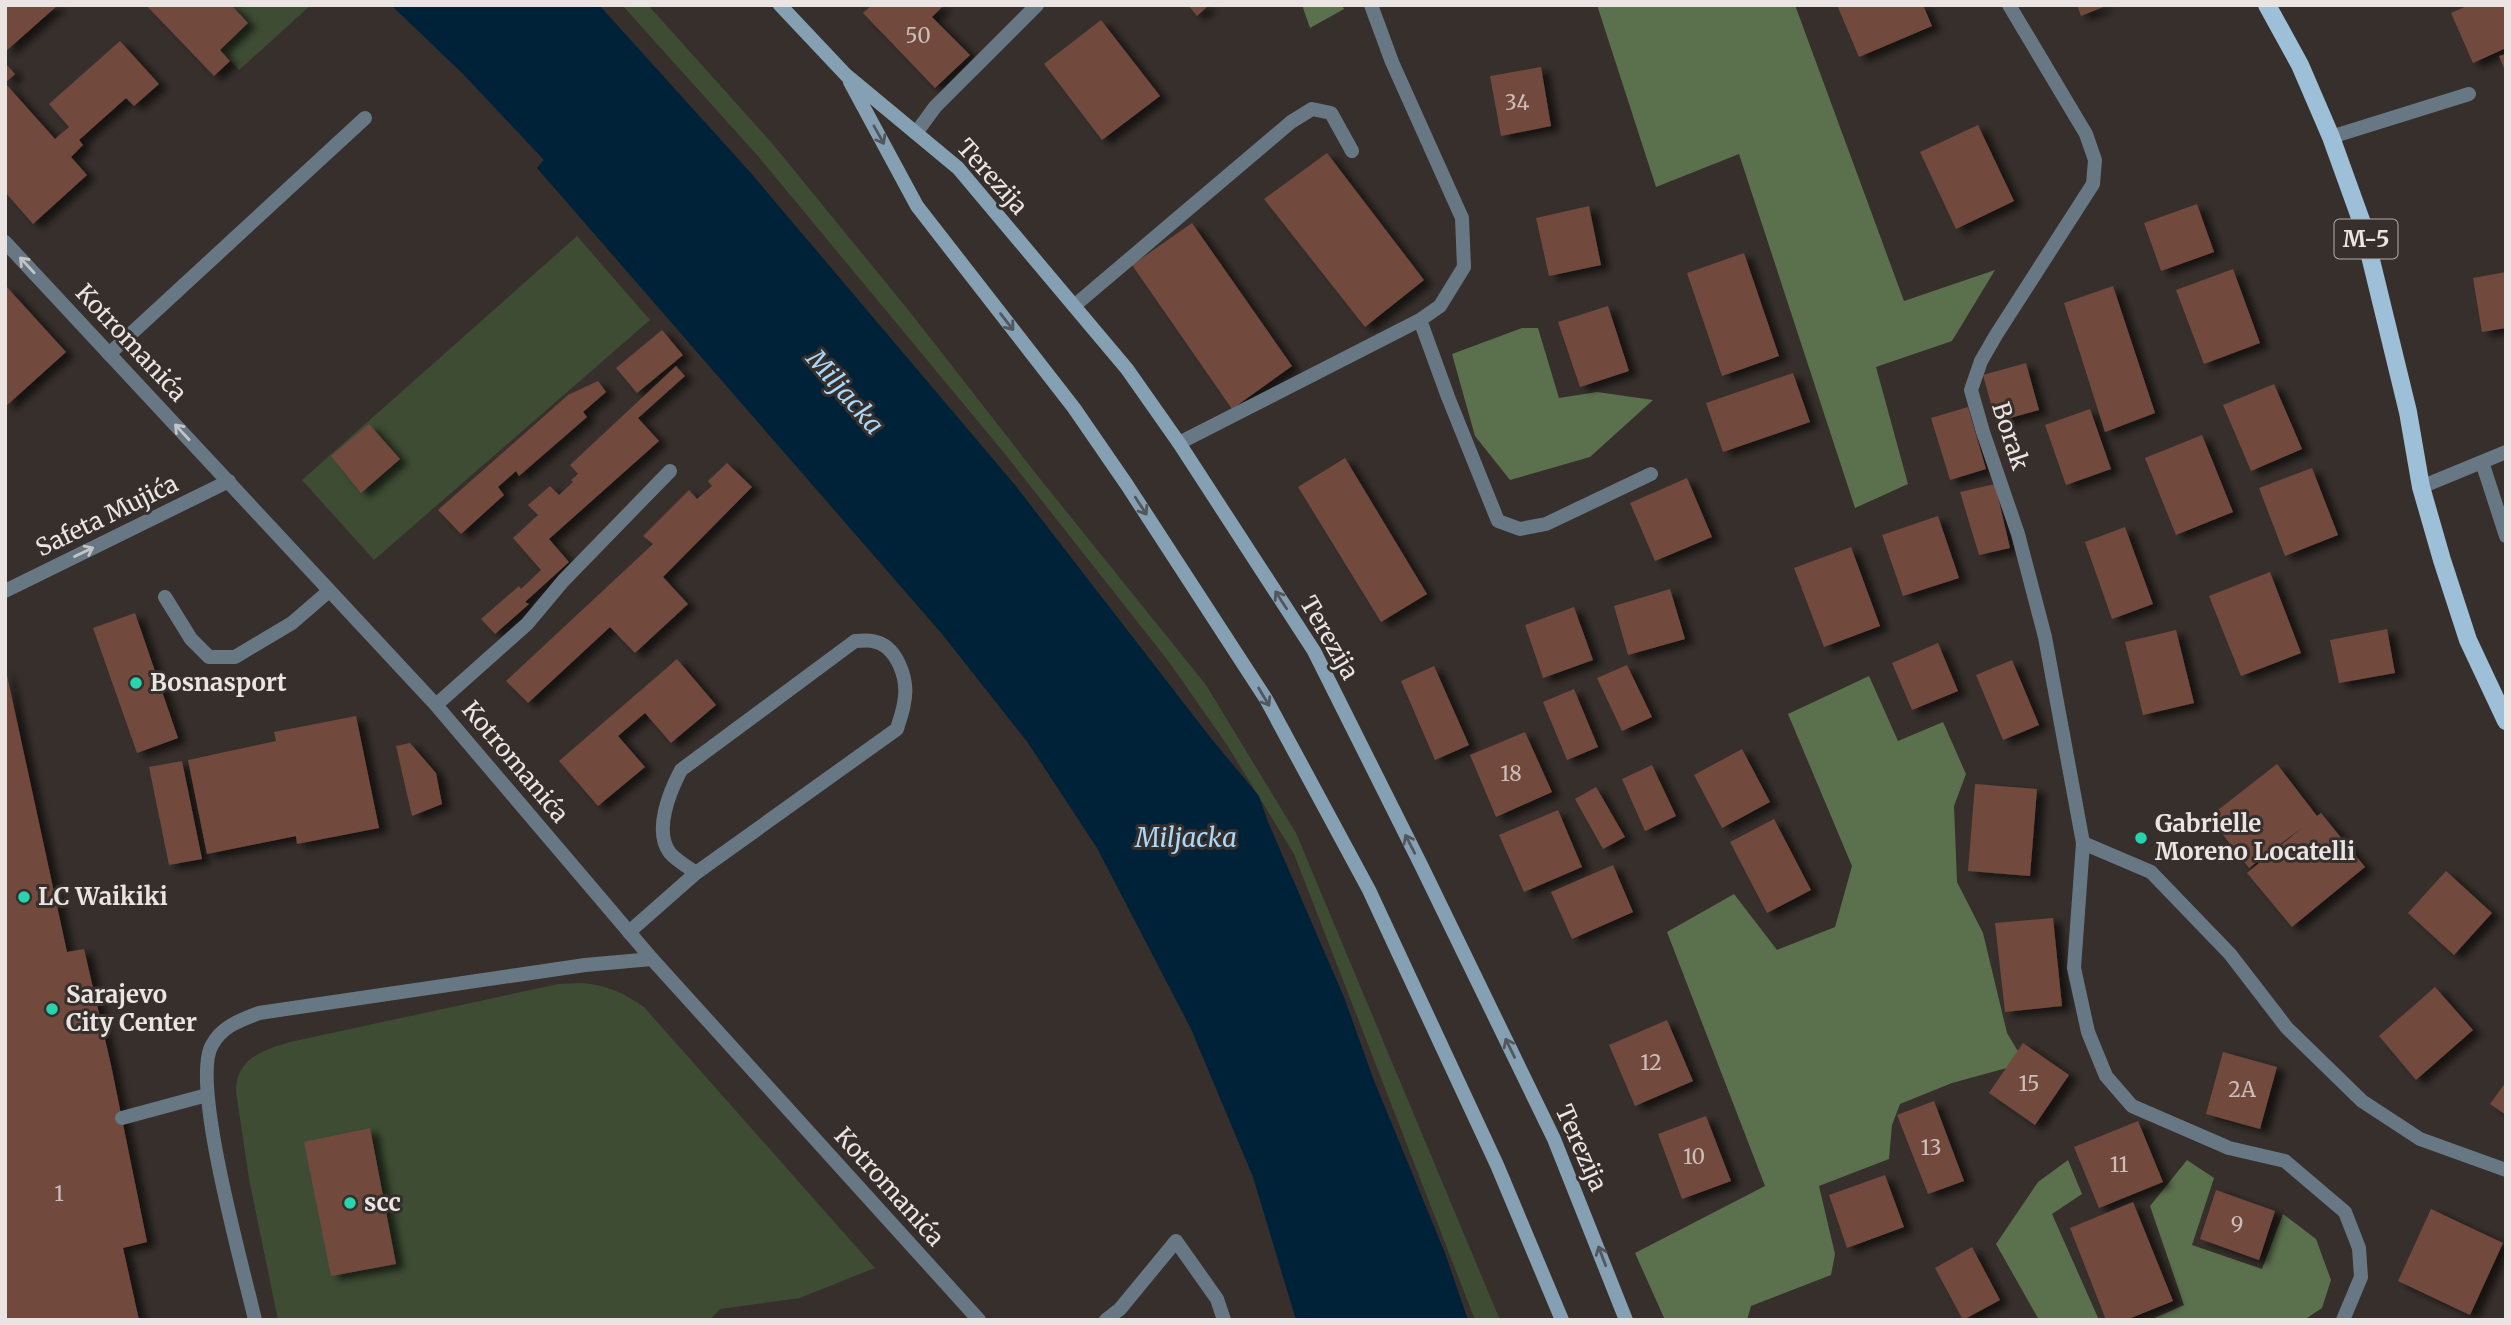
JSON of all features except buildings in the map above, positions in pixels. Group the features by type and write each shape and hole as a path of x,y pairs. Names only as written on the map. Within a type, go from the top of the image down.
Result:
{"main road":[{"name":"Terezija","path":"780,5 846,75 958,168 1127,369 1179,443 1314,651 1554,1139 1626,1320"},
{"name":"M-5","path":"2267,5 2300,65 2331,137 2362,223 2408,412 2421,487 2468,639 2506,721"},
{"name":"Terezija","path":"846,75 918,206 1074,408 1266,699 1369,890 1497,1165 1562,1320"}],"street":[{"path":"916,133 935,107 1037,5"},
{"path":"1179,443 1420,320 1440,306 1464,267 1462,218 1397,74 1371,5"},
{"name":"Borak","path":"2009,5 2086,134 2095,160 2093,184 1996,335 1981,361 1971,390 2018,534 2045,637 2083,843"},
{"path":"2331,137 2469,93"},
{"path":"1074,306 1291,122 1312,109 1331,113 1352,151"},
{"path":"109,354 365,118"},
{"name":"Kotromanića","path":"5,242 436,705 652,959 977,1319"},
{"path":"1420,320 1498,521 1520,529 1546,523 1651,474"},
{"path":"2421,487 2506,452"},
{"path":"2482,462 2506,536"},
{"path":"436,705 527,624 563,581 670,471"},
{"name":"Safeta Mujića","path":"5,591 229,481"},
{"path":"165,597 191,639 209,657 235,657 292,623 329,591"},
{"path":"629,932 696,873 897,729 905,702 905,682 895,656 886,646 873,641 855,641 681,770 670,791 663,835 670,853 696,873"},
{"path":"2343,1320 2361,1277 2359,1248 2345,1212 2285,1161 2229,1148 2132,1106 2106,1076 2088,1032 2074,968 2083,843 2151,872 2230,954 2287,1028 2362,1101 2420,1139 2506,1170"},
{"path":"255,1320 214,1142 205,1083 211,1046 230,1024 260,1013 585,965 652,959"},
{"path":"122,1118 207,1095"},
{"path":"1106,1320 1124,1314 1176,1241 1217,1298 1224,1320"}],"green space":[{"path":"231,5 311,5 239,70 220,50 248,23"},
{"path":"622,5 648,5 771,142 910,312 1206,685 1296,833 1500,1320 1475,1320 1294,854 1227,745 1169,662 1005,454 757,155"},
{"path":"1302,5 1342,5 1344,9 1310,28"},
{"path":"1597,5 1795,5 1904,301 1995,270 1952,341 1876,367 1908,484 1855,508 1739,154 1656,187"},
{"path":"577,236 650,320 374,560 302,480"},
{"path":"1522,328 1538,328 1559,398 1597,392 1653,400 1590,457 1510,480 1475,436 1452,354"},
{"path":"1869,676 1898,741 1943,722 1966,774 1954,806 1957,882 1983,933 2007,1033 2025,1063 1952,1083 1900,1104 1892,1125 1889,1159 1819,1186 1835,1254 1831,1275 1751,1306 1747,1320 1665,1320 1635,1253 1765,1186 1667,932 1734,894 1777,950 1835,927 1852,866 1788,714"},
{"path":"582,983 615,990 644,1007 875,1268 800,1298 720,1309 710,1320 278,1320 249,1179 236,1092 240,1071 246,1064 261,1053 290,1042 558,984"},
{"path":"2068,1160 2082,1194 2052,1214 2099,1320 2039,1320 1996,1244 2038,1182"},
{"path":"2187,1160 2214,1178 2192,1245 2262,1269 2283,1214 2316,1239 2331,1280 2322,1308 2304,1320 2150,1320 2184,1305 2150,1206"}],"water":[{"name":"Miljacka","path":"391,5 599,5 750,172 1015,485 1210,737 1259,796 1344,997 1373,1078 1445,1253 1468,1320 1296,1320 1253,1177 1191,1029 1097,848 1028,743 942,634 537,168 544,160 463,74"}],"place":[{"name":"Bosnasport","path":"136,683"},
{"name":"Gabrielle Moreno Locatelli","path":"2141,838"},
{"name":"LC Waikiki","path":"24,897"},
{"name":"Sarajevo City Center","path":"52,1009"},
{"name":"scc","path":"350,1203"}]}
